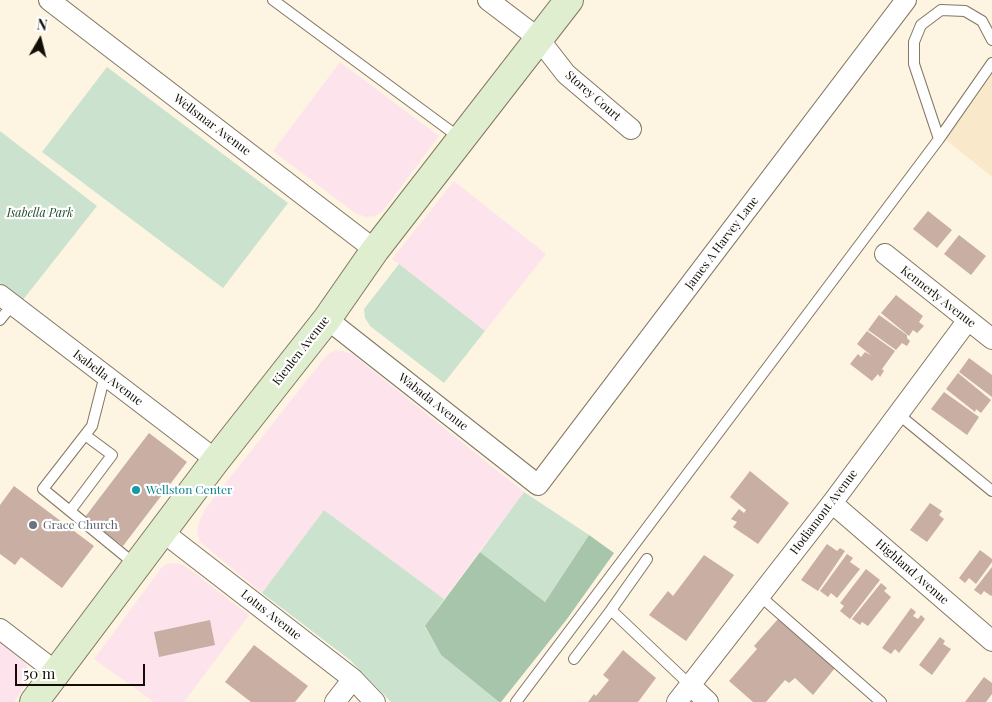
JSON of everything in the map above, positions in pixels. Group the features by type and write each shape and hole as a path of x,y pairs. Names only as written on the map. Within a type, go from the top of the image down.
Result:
{"main road":[{"name":"Kienlen Avenue","path":"34,702 216,460 327,319 375,250 569,0"}],"street":[{"name":"Wellsmar Avenue","path":"49,0 375,250"},
{"name":"Storey Court","path":"488,0 538,38 566,74 631,129"},
{"name":"James A Harvey Lane","path":"538,485 906,0"},
{"name":"Kennerly Avenue","path":"884,254 992,339"},
{"name":"Isabella Avenue","path":"4,306 105,375 216,460"},
{"name":"Wabada Avenue","path":"327,319 538,485"},
{"name":"Hodiamont Avenue","path":"677,702 832,503 968,320"},
{"name":"Highland Avenue","path":"832,503 992,641"},
{"name":"Lotus Avenue","path":"163,532 353,679 375,702"},
{"path":"0,630 56,672"},
{"path":"335,702 353,679"},
{"path":"690,685 708,702"}],"lane":[{"path":"273,0 460,139"},
{"path":"939,139 914,64 914,42 921,25 941,10 965,11 982,21 992,40"},
{"path":"516,702 939,139 992,63"},
{"path":"105,375 92,426 43,488 137,566"},
{"path":"898,414 992,491"},
{"path":"70,511 112,455 85,435"},
{"path":"574,659 647,559"},
{"path":"760,596 880,702"},
{"path":"611,610 690,685"}],"shaded area":[{"path":"340,62 439,136 383,211 375,216 366,217 355,213 273,151"},
{"path":"992,68 992,177 944,138"},
{"path":"454,181 546,254 485,331 392,259"},
{"path":"335,350 352,354 524,492 444,599 324,510 262,593 200,542 197,532 200,519 206,508 326,356"},
{"path":"169,563 181,564 188,568 249,615 184,702 154,702 94,659 162,567"},
{"path":"0,641 24,660 29,671 28,681 14,702 0,702"}],"green space":[{"path":"107,67 288,203 223,288 42,152"},
{"name":"Isabella Park","path":"0,131 97,206 22,301 0,283"},
{"path":"399,264 485,331 444,383 370,326 365,318 364,309"},
{"path":"524,492 589,535 545,602 480,552"},
{"path":"324,510 444,599 425,627 441,655 499,702 391,702 350,660 262,593"},
{"path":"589,535 614,553 567,619 501,702 441,655 425,626 480,552 545,602"}],"building":[{"path":"928,211 952,230 937,248 913,229"},
{"path":"959,235 986,256 971,275 944,254"},
{"path":"896,295 923,316 919,322 924,326 917,333 913,330 909,336 881,313"},
{"path":"879,315 907,335 910,341 907,346 902,343 896,350 868,330"},
{"path":"867,331 895,351 882,369 884,371 880,377 878,374 872,381 850,364 858,354 861,357 865,352 872,356 857,344"},
{"path":"969,358 992,375 992,397 959,372"},
{"path":"958,373 991,400 981,413 976,409 975,412 946,389"},
{"path":"944,392 979,417 967,435 931,409"},
{"name":"Wellston Center","path":"149,433 187,462 123,546 85,517"},
{"path":"750,471 789,503 758,544 733,527 737,522 731,519 739,509 744,513 746,510 730,497"},
{"name":"Grace Church","path":"14,486 94,546 62,588 21,557 15,565 0,554 0,505"},
{"path":"930,503 942,511 939,515 944,519 927,542 910,530"},
{"path":"827,544 837,551 840,548 845,551 818,591 801,580"},
{"path":"980,550 992,559 992,562 976,584 969,578 965,583 959,578"},
{"path":"847,554 853,558 850,562 860,569 837,598 831,593 828,597 820,591"},
{"path":"704,555 734,575 686,641 649,615 668,591 673,596"},
{"path":"992,567 992,595 984,591 981,595 974,590"},
{"path":"866,569 880,580 850,619 840,611 844,606 840,603"},
{"path":"881,583 887,588 884,591 891,597 868,626 862,622 860,625 852,619"},
{"path":"911,608 916,612 913,616 918,619 921,615 925,619 899,653 895,649 891,654 882,648"},
{"path":"778,619 835,668 813,695 795,678 789,683 785,680 766,702 753,702 729,681 757,649 754,646"},
{"path":"210,620 215,645 159,657 154,632"},
{"path":"940,637 945,641 943,644 951,649 932,675 919,665"},
{"path":"254,645 308,686 295,702 251,702 225,682"},
{"path":"623,650 656,678 638,702 588,702 594,694 596,696 609,680 603,675"},
{"path":"984,677 992,683 992,694 986,702 965,702"}],"place":[{"name":"Wellston Center","path":"136,490"},
{"name":"Grace Church","path":"33,525"}]}
